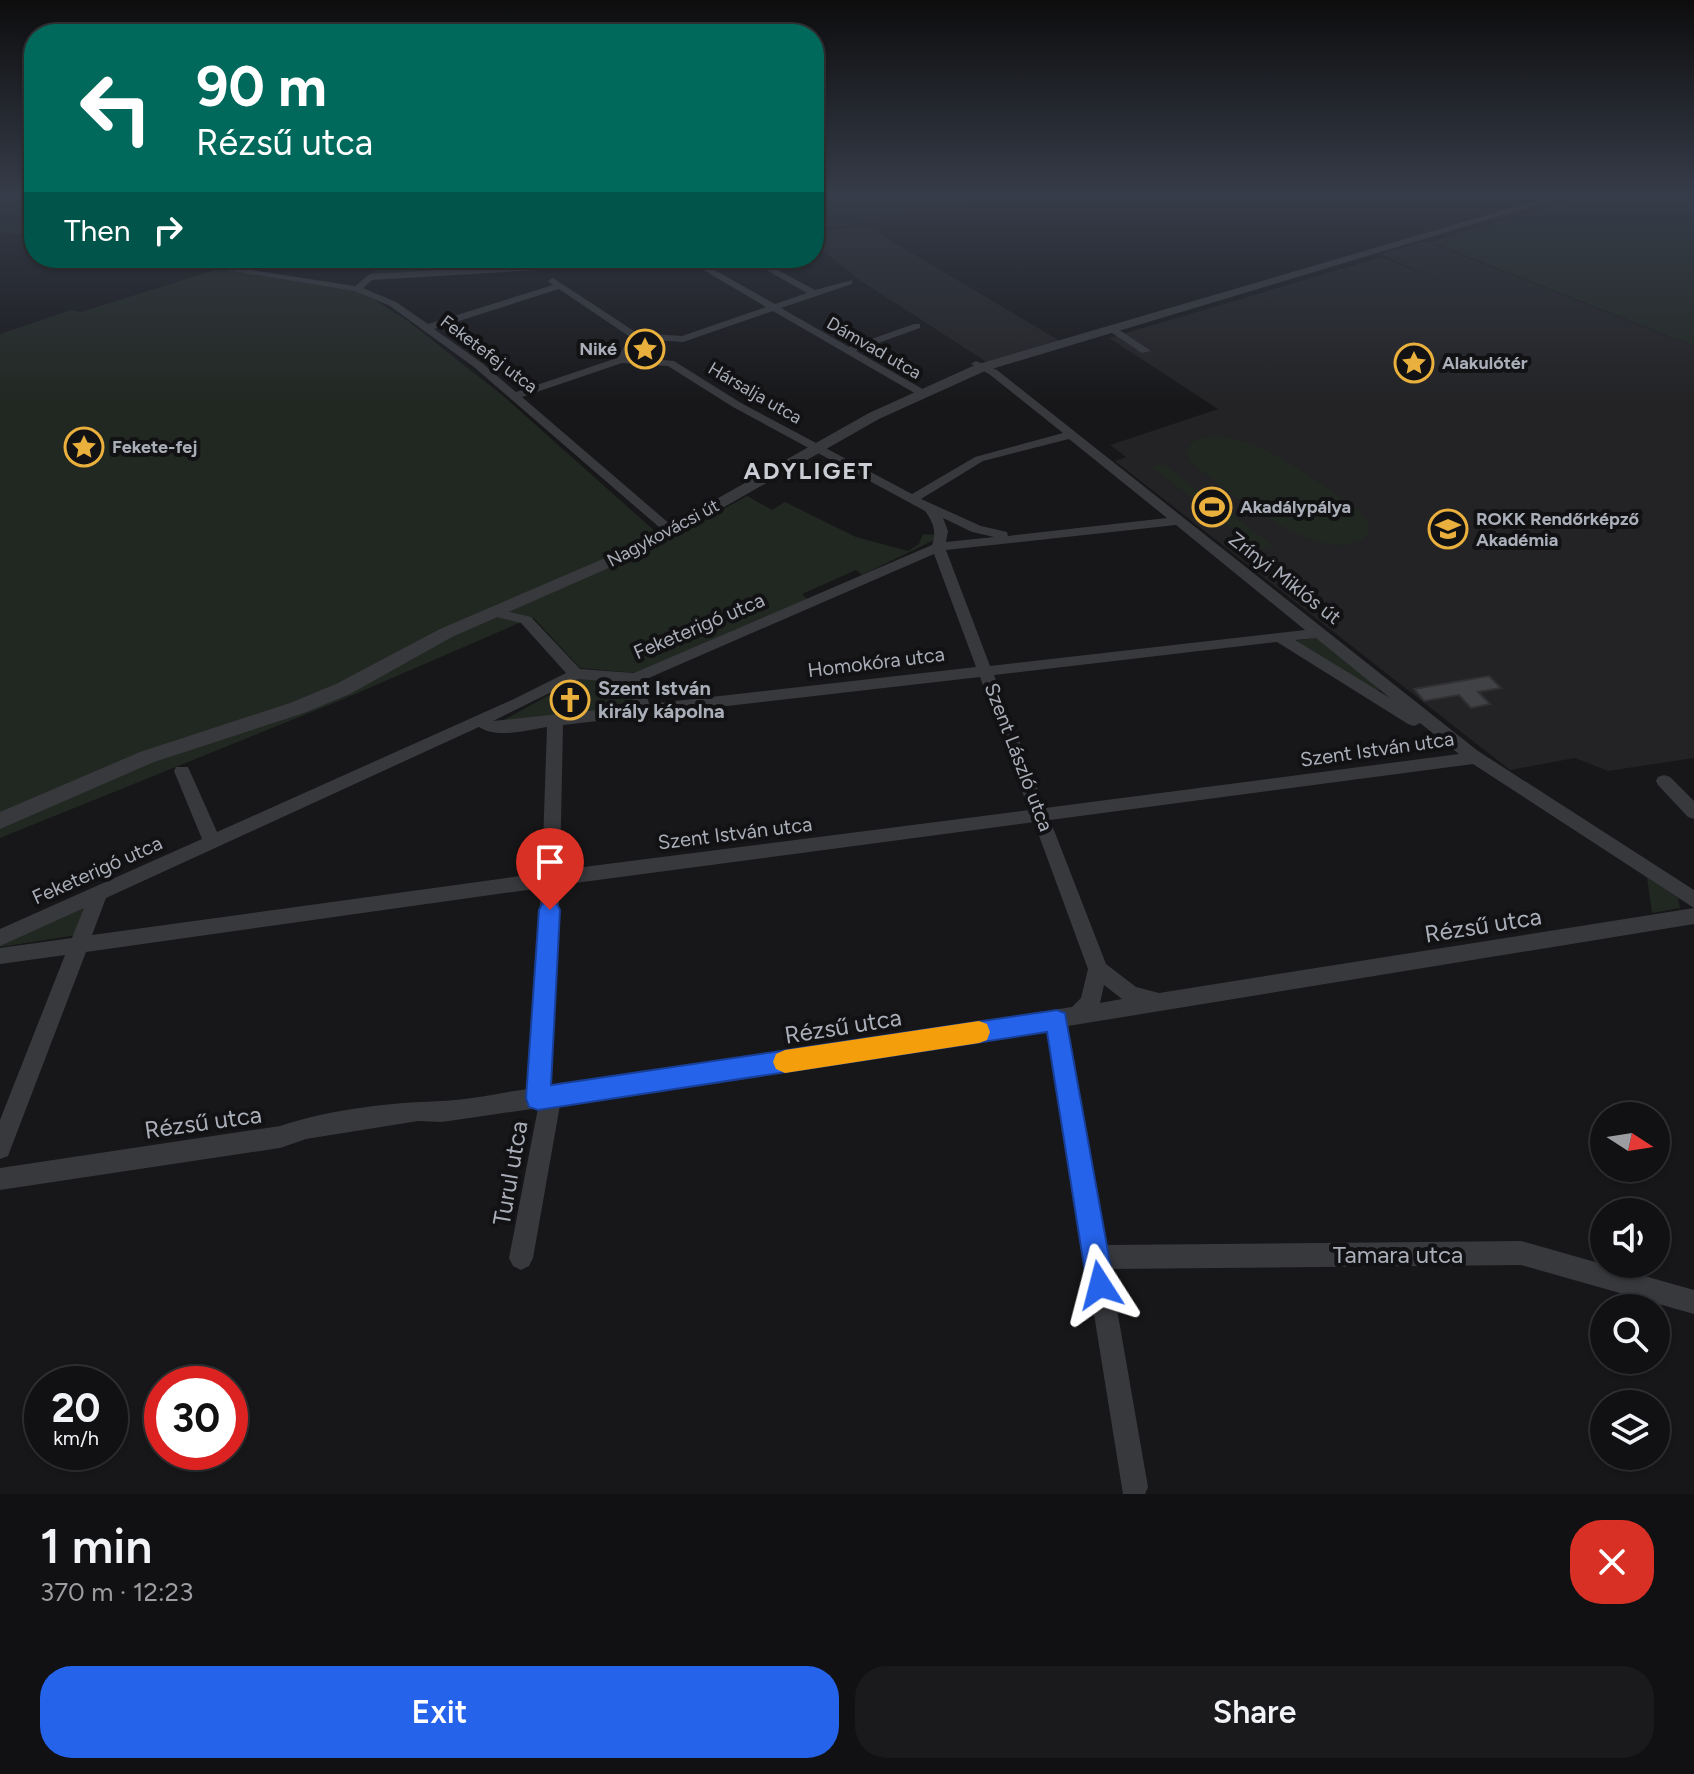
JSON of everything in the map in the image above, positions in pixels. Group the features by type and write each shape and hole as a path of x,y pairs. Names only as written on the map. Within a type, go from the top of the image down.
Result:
{"street":[{"name":"Nagykovácsi út","path":"0,821 147,757 324,697 493,612 639,549 922,393 984,368 1326,266"},
{"name":"Feketefej utca","path":"221,268 357,289 387,300 516,395 672,531"},
{"path":"357,289 370,277 501,268"},
{"path":"533,268 635,336 683,339 849,282"},
{"name":"Dámvad utca","path":"704,268 922,393"},
{"path":"767,268 815,294"},
{"path":"426,328 560,286"},
{"path":"846,351 917,326"},
{"path":"1112,329 1146,351"},
{"path":"621,360 635,336"},
{"path":"516,395 621,360 670,363 683,339"},
{"name":"Hársalja utca","path":"670,363 728,401 929,508 977,529 1025,537"},
{"name":"Zrínyi Miklós út","path":"984,368 1475,758"},
{"path":"912,499 979,459 1070,435"},
{"name":"Szent László utca","path":"929,508 942,529 938,547 1098,969"},
{"name":"Feketerigó utca","path":"0,938 481,721 576,674 636,678 938,547 1177,521"},
{"path":"493,612 526,620 576,674"},
{"name":"Homokóra utca","path":"481,721 490,727 1318,633"},
{"name":"Zrínyi Miklós út","path":"1279,637 1475,758 1694,900"},
{"path":"636,678 643,710"},
{"name":"Turul utca","path":"521,1258 544,1098 555,720"},
{"name":"Szent István utca","path":"0,956 551,879 1475,758"},
{"path":"182,771 212,842"},
{"path":"1664,781 1694,812"},
{"path":"0,1148 99,893"},
{"name":"Rézsű utca","path":"0,1179 280,1137 306,1128 418,1111 442,1112 544,1098 1178,1002 1694,916"},
{"path":"1134,1487 1096,1257 1067,1018 1090,1003 1098,969 1131,995 1147,1001 1178,1002"},
{"name":"Tamara utca","path":"1096,1257 1521,1253 1694,1302"}],"shaded area":[{"path":"842,266 933,266 1060,341 988,363"},
{"name":"ROKK Rendőrképző Akadémia","path":"1353,266 1403,266 1445,283 1406,266 1488,266 1694,346 1694,758 1608,771 1575,758 1510,770 1115,461 1126,457 1110,445 1218,409 1109,338"},
{"path":"1491,266 1694,266 1694,346"},
{"path":"377,268 497,268 370,277"},
{"path":"218,269 357,289 408,321 502,395 666,541 747,496 772,510 785,502 856,537 908,551 919,544 923,534 935,535 934,540 862,575 856,570 802,594 807,599 637,673 580,668 534,618 526,620 339,701 0,838 0,334 71,310 81,312"},
{"path":"1211,436 1250,444 1289,463 1359,510 1369,525 1369,532 1353,544 1331,545 1306,537 1252,508 1192,463 1186,452 1190,445"},
{"name":"Akadálypálya","path":"1163,464 1274,546 1261,550 1151,467"},
{"path":"1320,637 1383,689 1371,691 1294,641"},
{"path":"582,677 629,681 635,706 502,721"},
{"path":"1647,877 1678,898 1680,908 1652,913"},
{"path":"88,903 77,935 0,947 0,942"}],"building":[{"path":"1489,676 1501,688 1478,692 1490,704 1471,708 1459,695 1424,701 1414,689"}],"slow traffic":[{"path":"785,1062 979,1032"}],"place":[{"name":"Niké","path":"645,349"},
{"name":"Alakulótér","path":"1414,363"},
{"name":"Fekete-fej","path":"84,447"},
{"name":"Akadálypálya","path":"1212,507"},
{"name":"ROKK Rendőrképző Akadémia","path":"1448,529"},
{"name":"Szent István király kápolna","path":"570,700"}],"district":[{"name":"ADYLIGET","path":"809,470"}],"route":[{"path":"550,910 538,1098 1057,1020 1100,1285"}]}
